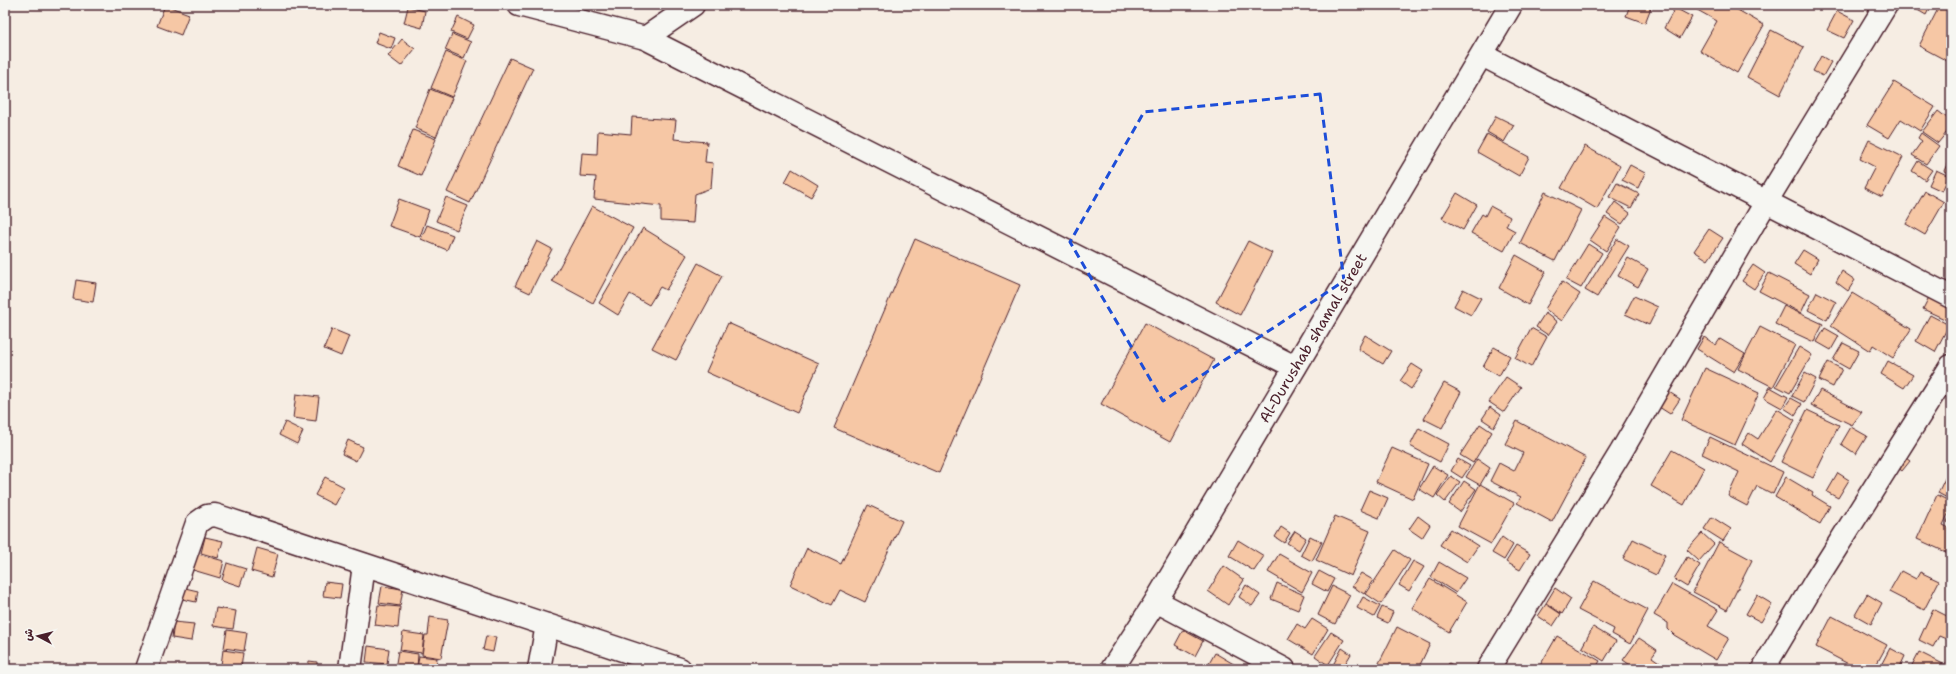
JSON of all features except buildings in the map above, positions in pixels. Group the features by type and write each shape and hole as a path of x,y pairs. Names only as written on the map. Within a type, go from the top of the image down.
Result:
{"street":[{"path":"519,5 645,38 1296,367"},
{"path":"645,38 692,5"},
{"name":"Al-Durushab shamal street","path":"1112,669 1156,601 1511,5"},
{"path":"1488,669 1621,452 1766,202 1886,5"},
{"path":"1482,55 1951,297"},
{"path":"1763,669 1816,580 1951,366"},
{"path":"146,669 197,523 207,516 216,515 680,669"},
{"path":"350,669 364,565"},
{"path":"1156,601 1284,669"},
{"path":"539,669 547,625"}],"highlighted area":[{"path":"1320,94 1344,281 1163,401 1070,242 1144,112"}]}
